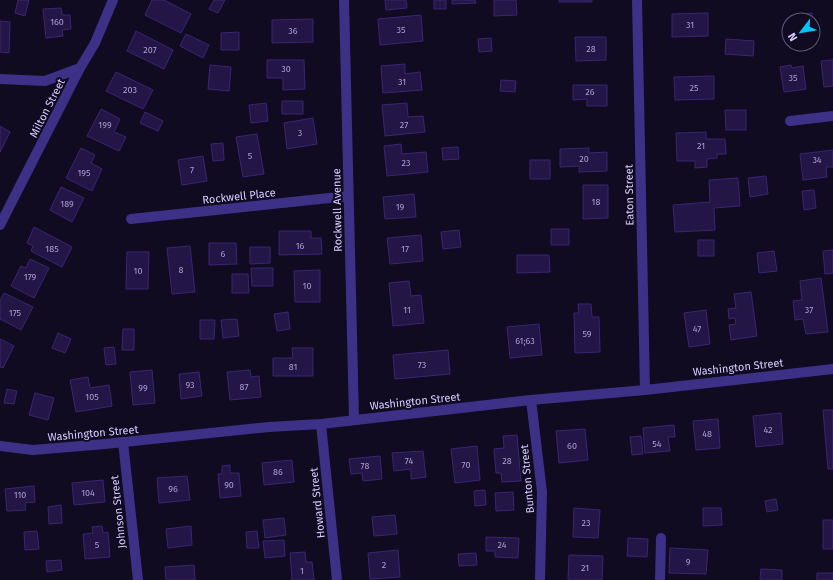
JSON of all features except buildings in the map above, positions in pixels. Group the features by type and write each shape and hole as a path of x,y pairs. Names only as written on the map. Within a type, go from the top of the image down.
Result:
{"street":[{"name":"Milton Street","path":"0,225 80,68 95,43 113,0"},
{"name":"Rockwell Avenue","path":"344,0 354,420"},
{"name":"Eaton Street","path":"637,0 646,390"},
{"path":"0,79 45,81 80,68"},
{"path":"790,121 833,116"},
{"name":"Rockwell Place","path":"132,219 348,196"},
{"name":"Washington Street","path":"0,446 33,450 269,427 321,424 531,400 646,390 833,369"},
{"name":"Bunton Street","path":"531,400 542,492 540,580"},
{"name":"Howard Street","path":"321,424 337,580"},
{"name":"Johnson Street","path":"123,442 138,580"},
{"path":"660,580 661,538"}]}
